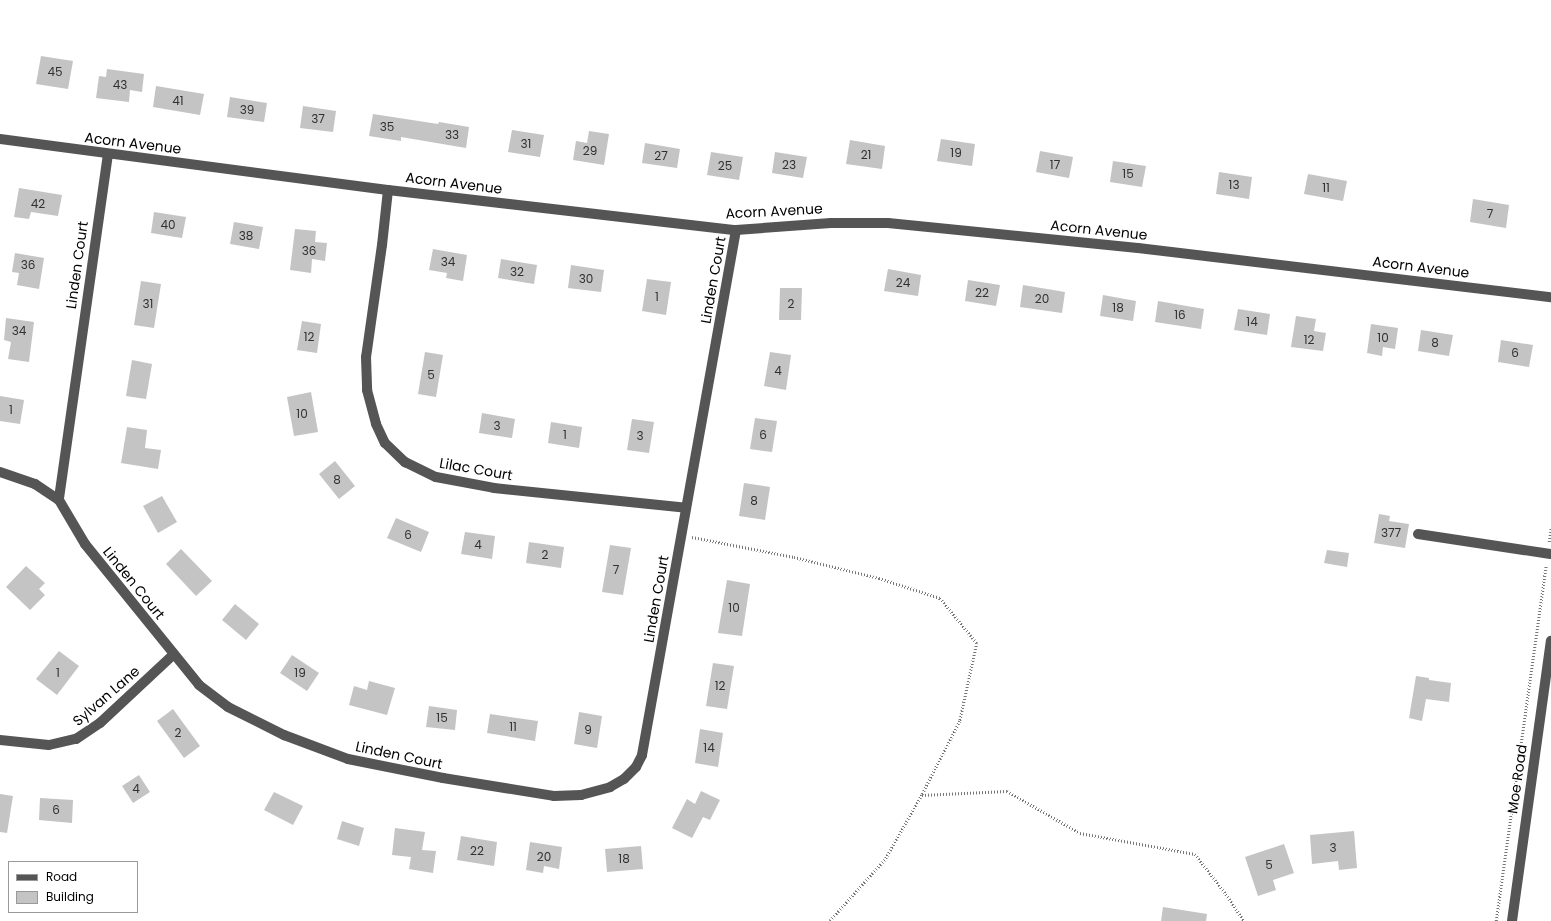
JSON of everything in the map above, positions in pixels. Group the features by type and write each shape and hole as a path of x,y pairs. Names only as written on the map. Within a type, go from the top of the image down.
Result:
{"street":[{"name":"Acorn Avenue","path":"0,139 388,190 736,230 831,223 888,222 1138,248 1551,297"},
{"name":"Linden Court","path":"108,154 59,500 85,544 199,684 228,707 284,736 348,759 443,778 554,796 582,795 596,792 624,779 636,767 642,755 736,230"},
{"name":"Lilac Court","path":"388,190 382,245 366,357 367,390 376,424 385,443 405,462 436,477 494,488 686,508"},
{"path":"0,472 35,484 59,500"},
{"path":"1418,534 1549,553"},
{"name":"Moe Road","path":"1512,921 1551,641"},
{"name":"Sylvan Lane","path":"0,740 49,745 76,739 100,723 174,654"}],"path":[{"path":"1496,921 1549,553 1551,528"},
{"path":"682,535 794,557 871,576 940,598 977,643 960,721 922,795 885,860 830,921"},
{"path":"922,795 1008,791 1080,833 1195,854 1226,894 1244,921"}],"building":[{"path":"41,56 73,61 68,89 36,84"},
{"path":"107,69 144,74 142,92 130,90 129,102 96,98 99,76 106,77"},
{"path":"156,86 204,94 200,115 153,107"},
{"path":"230,97 267,103 264,122 227,117"},
{"path":"303,106 336,111 333,132 300,128"},
{"path":"373,114 469,127 466,148 401,137 401,141 369,136"},
{"path":"512,130 544,135 540,157 508,152"},
{"path":"589,131 609,134 604,165 573,160 576,141 587,143"},
{"path":"941,139 975,144 972,166 937,161"},
{"path":"850,140 885,146 882,169 846,164"},
{"path":"645,143 680,149 677,168 642,163"},
{"path":"1040,151 1073,157 1069,178 1036,172"},
{"path":"711,152 743,157 739,180 707,175"},
{"path":"775,152 807,157 803,178 772,173"},
{"path":"1113,161 1146,166 1142,187 1110,182"},
{"path":"1219,172 1252,177 1249,199 1216,194"},
{"path":"1308,174 1347,181 1343,201 1304,194"},
{"path":"19,188 62,195 58,216 31,212 29,219 14,217"},
{"path":"1473,199 1509,205 1506,228 1470,222"},
{"path":"154,212 186,217 182,238 151,233"},
{"path":"234,222 263,227 259,249 230,244"},
{"path":"295,229 316,231 315,242 327,243 325,261 312,259 311,273 290,270"},
{"path":"433,249 467,255 463,281 446,278 447,273 429,270"},
{"path":"15,253 44,258 39,289 17,285 19,273 12,272"},
{"path":"501,259 537,265 534,284 498,278"},
{"path":"571,265 604,270 601,292 568,288"},
{"path":"888,269 921,275 918,296 884,291"},
{"path":"647,279 671,282 666,315 642,311"},
{"path":"968,280 1000,285 996,306 965,301"},
{"path":"141,281 161,284 154,328 134,325"},
{"path":"1023,285 1065,292 1062,313 1020,307"},
{"path":"780,288 802,288 801,320 779,320"},
{"path":"1103,295 1136,301 1133,321 1100,316"},
{"path":"1158,301 1204,309 1201,329 1155,322"},
{"path":"1238,309 1270,314 1267,335 1234,330"},
{"path":"1296,316 1316,319 1314,331 1326,333 1323,351 1291,347"},
{"path":"6,318 34,322 29,362 8,359 11,342 4,340"},
{"path":"302,321 321,324 317,353 297,350"},
{"path":"1371,324 1398,328 1395,349 1383,347 1382,356 1367,353"},
{"path":"1421,330 1453,335 1449,356 1418,351"},
{"path":"1501,340 1533,345 1529,367 1498,362"},
{"path":"425,352 443,355 436,397 418,394"},
{"path":"770,352 791,355 786,390 764,386"},
{"path":"132,360 152,364 146,399 126,396"},
{"path":"311,392 318,432 294,436 287,397"},
{"path":"0,396 24,400 20,424 0,421"},
{"path":"482,413 515,419 512,438 479,433"},
{"path":"755,418 777,421 772,452 750,449"},
{"path":"632,419 654,422 649,453 627,450"},
{"path":"551,422 582,427 579,448 548,443"},
{"path":"127,427 147,430 145,448 161,450 158,469 121,463"},
{"path":"335,461 355,486 339,499 319,474"},
{"path":"744,483 770,487 765,520 739,516"},
{"path":"162,496 177,522 158,533 143,506"},
{"path":"1379,514 1390,516 1389,521 1409,524 1405,548 1374,543"},
{"path":"396,518 429,532 421,552 387,538"},
{"path":"465,532 495,536 492,559 461,554"},
{"path":"529,542 564,547 561,568 526,563"},
{"path":"610,545 631,548 623,595 602,592"},
{"path":"181,549 212,581 196,596 166,564"},
{"path":"1327,550 1349,553 1347,567 1324,563"},
{"path":"26,566 45,583 39,589 45,595 30,610 6,587"},
{"path":"727,580 750,584 742,636 718,633"},
{"path":"235,604 259,624 246,640 222,620"},
{"path":"59,651 79,666 57,695 36,679"},
{"path":"292,655 319,673 307,691 280,673"},
{"path":"713,663 734,666 727,709 706,706"},
{"path":"1416,676 1429,678 1429,680 1451,683 1449,702 1426,699 1422,721 1409,718"},
{"path":"369,681 395,688 387,715 349,705 354,686 367,690"},
{"path":"429,706 457,710 455,730 426,727"},
{"path":"173,709 200,746 184,758 157,721"},
{"path":"579,712 602,716 597,748 574,744"},
{"path":"490,714 538,721 535,741 487,733"},
{"path":"700,729 723,733 718,767 695,763"},
{"path":"139,775 150,792 133,803 122,786"},
{"path":"701,791 720,800 710,820 703,817 692,838 672,828 687,799 695,804"},
{"path":"274,792 303,806 293,825 264,810"},
{"path":"0,794 13,796 7,833 0,832"},
{"path":"40,798 73,800 72,823 39,820"},
{"path":"342,821 364,828 359,846 337,839"},
{"path":"395,828 425,832 422,850 436,851 433,873 409,869 411,857 392,855"},
{"path":"1354,831 1357,868 1339,870 1338,861 1312,864 1310,835"},
{"path":"461,836 497,842 494,866 457,860"},
{"path":"530,842 562,847 559,869 544,866 543,873 526,870"},
{"path":"1284,844 1294,873 1273,880 1276,890 1258,896 1245,857"},
{"path":"641,846 643,869 607,872 605,849"},
{"path":"1163,907 1207,914 1206,921 1161,921"}]}
